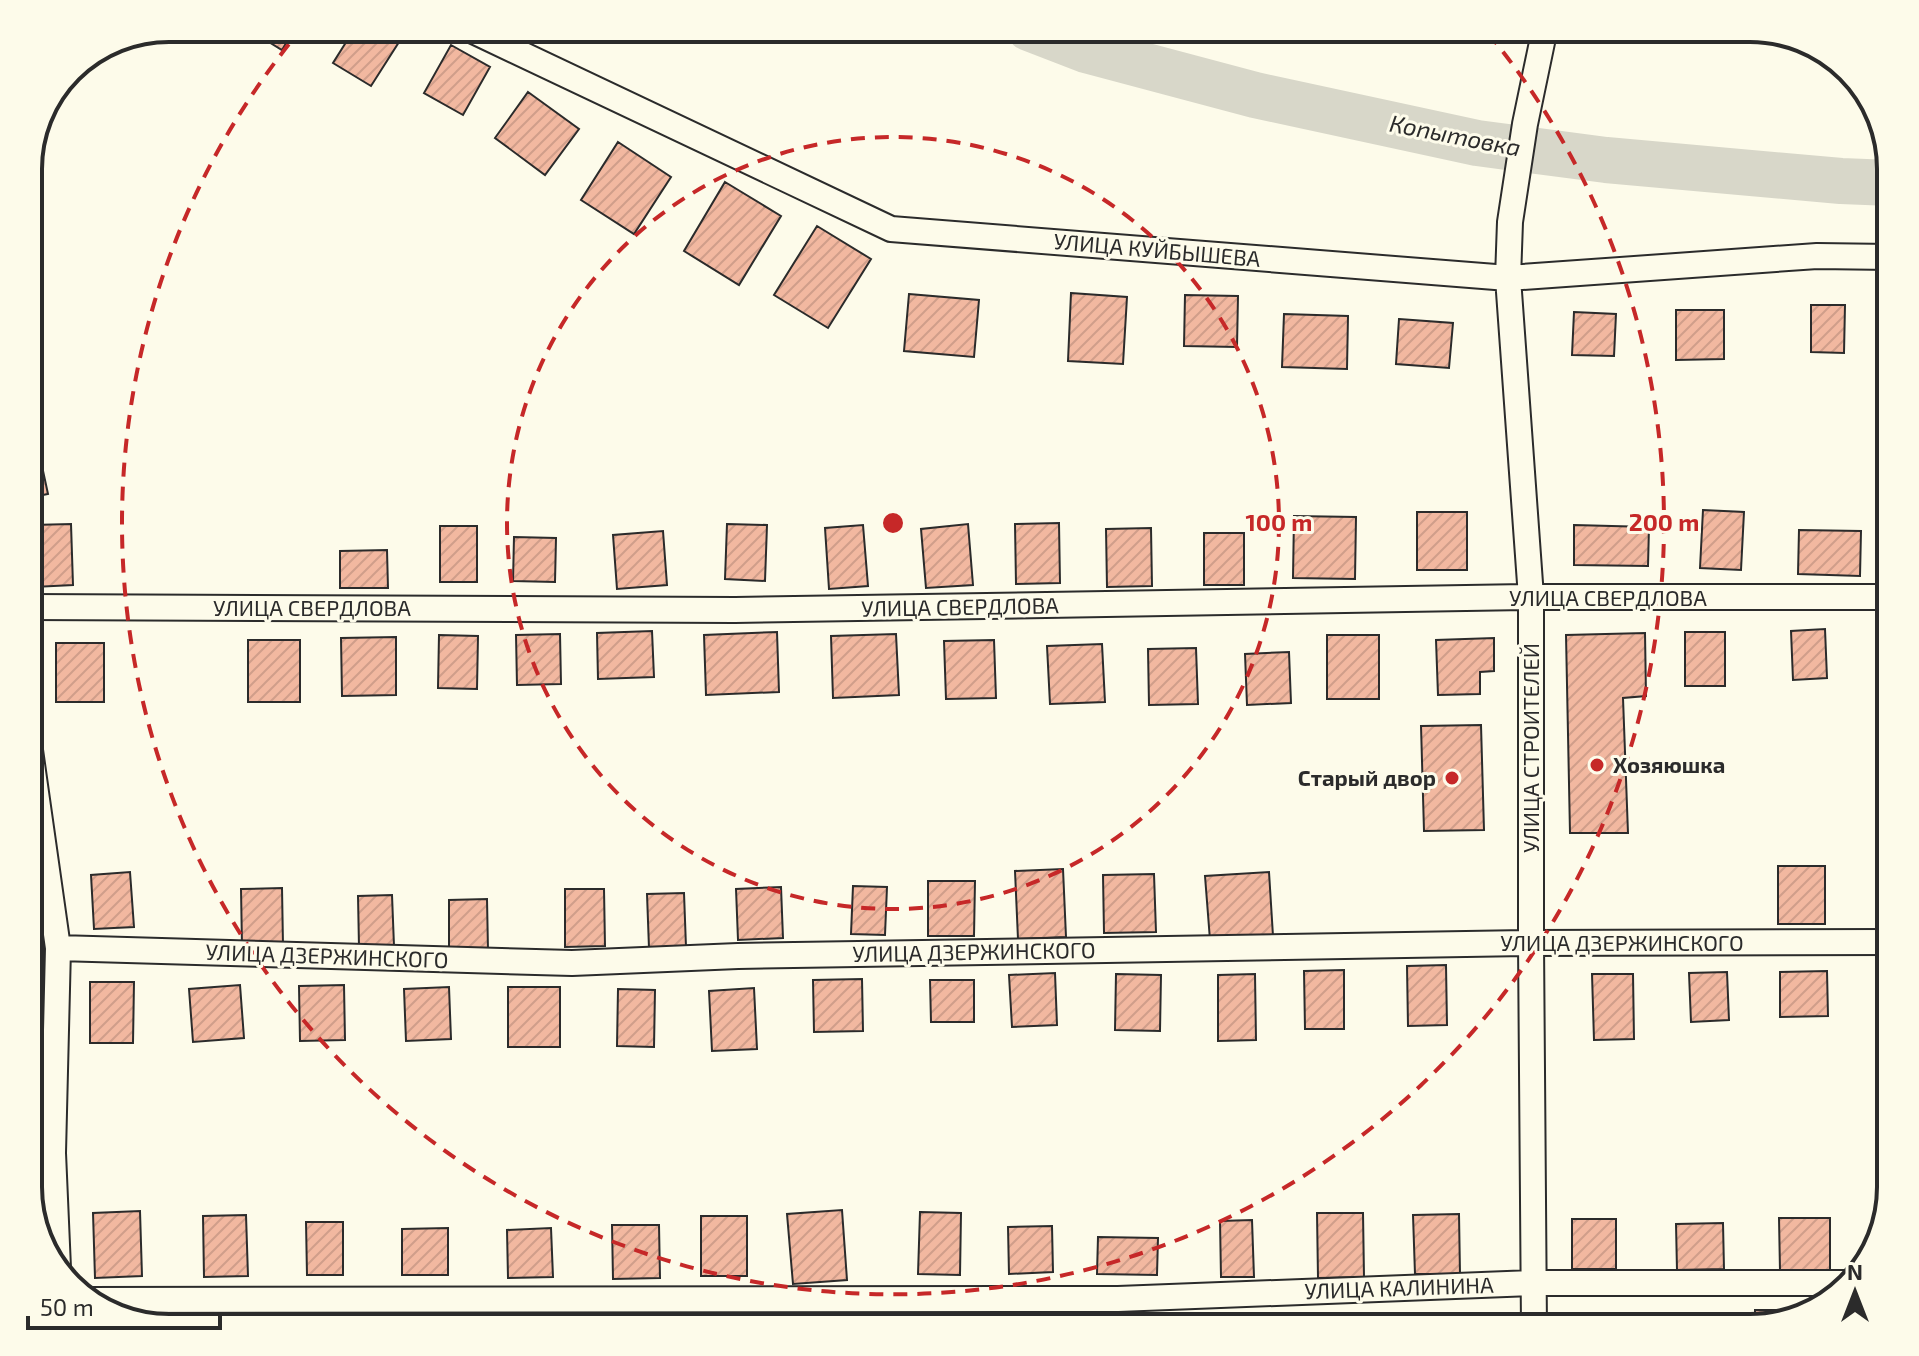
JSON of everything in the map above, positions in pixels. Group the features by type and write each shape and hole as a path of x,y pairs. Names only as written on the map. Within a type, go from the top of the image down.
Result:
{"street":[{"name":"УЛИЦА КУЙБЫШЕВА","path":"497,42 891,229 1508,278 1817,256 1877,257"},
{"name":"УЛИЦА СТРОИТЕЛЕЙ","path":"1534,1314 1531,597 1508,278 1510,222 1525,124 1542,42"},
{"name":"УЛИЦА СВЕРДЛОВА","path":"42,607 735,610 1531,597 1877,597"},
{"path":"42,835 58,948 53,1153 57,1246"},
{"name":"УЛИЦА ДЗЕРЖИНСКОГО","path":"58,948 572,963 754,956 1531,943 1877,942"},
{"name":"УЛИЦА КАЛИНИНА","path":"111,1300 1118,1299 1534,1283 1815,1283"}],"building":[{"path":"269,42 287,42 282,50"},
{"path":"346,42 399,42 371,86 333,63"},
{"path":"451,45 490,67 463,115 424,93"},
{"path":"528,92 579,129 545,175 495,138"},
{"path":"618,142 671,177 634,234 581,200"},
{"path":"725,182 781,216 739,285 684,251"},
{"path":"817,226 871,259 828,328 774,295"},
{"path":"1071,293 1127,297 1123,364 1068,361"},
{"path":"909,294 979,300 974,357 904,351"},
{"path":"1185,295 1238,296 1237,347 1184,346"},
{"path":"1811,305 1845,305 1844,353 1811,352"},
{"path":"1676,310 1724,310 1724,359 1676,360"},
{"path":"1574,312 1616,314 1614,356 1572,355"},
{"path":"1284,314 1348,316 1347,369 1282,367"},
{"path":"1399,319 1453,323 1449,368 1396,364"},
{"path":"42,466 48,494 42,495"},
{"path":"1703,510 1744,512 1741,570 1700,568"},
{"path":"1417,512 1467,512 1467,570 1417,570"},
{"path":"1294,516 1356,517 1355,579 1293,578"},
{"path":"1059,523 1060,583 1016,584 1015,524"},
{"path":"71,524 73,585 42,587 42,525"},
{"path":"727,524 767,525 765,581 725,579"},
{"path":"968,524 973,585 926,588 921,529"},
{"path":"863,525 868,586 829,589 825,528"},
{"path":"1574,525 1649,527 1648,566 1574,565"},
{"path":"440,526 477,526 477,582 440,582"},
{"path":"1151,528 1152,586 1107,587 1106,529"},
{"path":"1799,530 1861,531 1860,576 1798,574"},
{"path":"663,531 667,585 617,589 613,535"},
{"path":"1204,533 1244,533 1244,585 1204,585"},
{"path":"514,537 556,538 555,582 513,581"},
{"path":"387,550 388,588 340,588 340,551"},
{"path":"1825,629 1827,678 1793,680 1791,631"},
{"path":"652,631 654,677 598,679 597,633"},
{"path":"777,632 779,692 706,695 704,635"},
{"path":"1685,632 1725,632 1725,686 1685,686"},
{"name":"Хозяюшка","path":"1645,633 1646,696 1623,698 1628,833 1570,833 1566,635"},
{"path":"560,634 561,684 517,685 516,635"},
{"path":"896,634 899,695 833,698 831,636"},
{"path":"439,635 478,636 477,689 438,688"},
{"path":"1327,635 1379,635 1379,699 1327,699"},
{"path":"396,637 396,695 342,696 341,638"},
{"path":"1494,638 1494,671 1480,672 1480,694 1438,695 1436,640"},
{"path":"248,640 300,640 300,702 248,702"},
{"path":"994,640 996,698 946,699 944,641"},
{"path":"56,643 104,643 104,702 56,702"},
{"path":"1102,644 1105,702 1050,704 1047,646"},
{"path":"1196,648 1198,704 1149,705 1148,649"},
{"path":"1289,652 1291,703 1247,705 1245,654"},
{"name":"Старый двор","path":"1481,725 1484,830 1424,831 1421,726"},
{"path":"1778,866 1825,866 1825,924 1778,924"},
{"path":"1063,869 1066,937 1018,939 1015,871"},
{"path":"130,872 134,927 94,929 91,875"},
{"path":"1269,872 1273,936 1210,940 1205,876"},
{"path":"1154,874 1156,932 1104,933 1103,875"},
{"path":"928,881 975,881 974,936 928,936"},
{"path":"853,886 887,887 885,935 851,934"},
{"path":"781,887 783,938 738,940 736,889"},
{"path":"282,888 283,945 242,946 241,889"},
{"path":"565,889 604,889 605,946 565,947"},
{"path":"684,893 686,947 649,948 647,894"},
{"path":"392,895 394,946 359,947 358,896"},
{"path":"487,899 488,950 449,951 449,900"},
{"path":"1446,965 1447,1025 1408,1026 1407,966"},
{"path":"1344,970 1344,1029 1305,1029 1304,971"},
{"path":"1827,971 1828,1016 1780,1017 1780,972"},
{"path":"1727,972 1729,1020 1691,1022 1689,973"},
{"path":"1055,973 1057,1025 1012,1027 1009,975"},
{"path":"1116,974 1161,975 1160,1031 1115,1030"},
{"path":"1255,974 1256,1040 1218,1041 1218,975"},
{"path":"1592,974 1633,974 1634,1039 1594,1040"},
{"path":"862,979 863,1031 814,1032 813,980"},
{"path":"930,980 974,980 974,1022 931,1022"},
{"path":"90,982 134,982 133,1043 90,1043"},
{"path":"240,985 244,1038 193,1042 189,989"},
{"path":"344,985 345,1040 300,1041 299,986"},
{"path":"449,987 451,1039 406,1041 404,989"},
{"path":"508,987 560,987 560,1047 508,1047"},
{"path":"754,988 757,1049 712,1051 709,991"},
{"path":"618,989 655,990 654,1047 617,1046"},
{"path":"842,1210 847,1280 793,1284 787,1214"},
{"path":"140,1211 142,1276 95,1278 93,1213"},
{"path":"920,1212 961,1213 960,1275 918,1274"},
{"path":"1317,1213 1363,1213 1364,1277 1318,1278"},
{"path":"1459,1214 1460,1274 1415,1274 1413,1215"},
{"path":"246,1215 248,1276 204,1277 203,1216"},
{"path":"701,1216 747,1216 747,1276 701,1276"},
{"path":"1779,1218 1830,1218 1830,1252 1815,1252 1815,1271 1780,1271"},
{"path":"1572,1219 1616,1219 1616,1269 1572,1269"},
{"path":"1252,1220 1254,1277 1221,1277 1220,1221"},
{"path":"306,1222 343,1222 343,1275 307,1275"},
{"path":"1723,1223 1724,1269 1677,1270 1676,1224"},
{"path":"612,1225 659,1225 660,1278 613,1279"},
{"path":"1052,1226 1053,1272 1009,1274 1008,1227"},
{"path":"448,1228 448,1275 402,1275 402,1229"},
{"path":"551,1228 553,1277 508,1278 507,1230"},
{"path":"1098,1237 1158,1238 1157,1275 1097,1274"},
{"path":"1755,1310 1783,1310 1766,1313 1755,1314"}],"waterway":[{"name":"Копытовка","path":"1065,42 1255,95 1477,143 1606,160 1877,182"}],"place":[{"name":"Хозяюшка","path":"1597,765"},
{"name":"Старый двор","path":"1452,778"}]}
